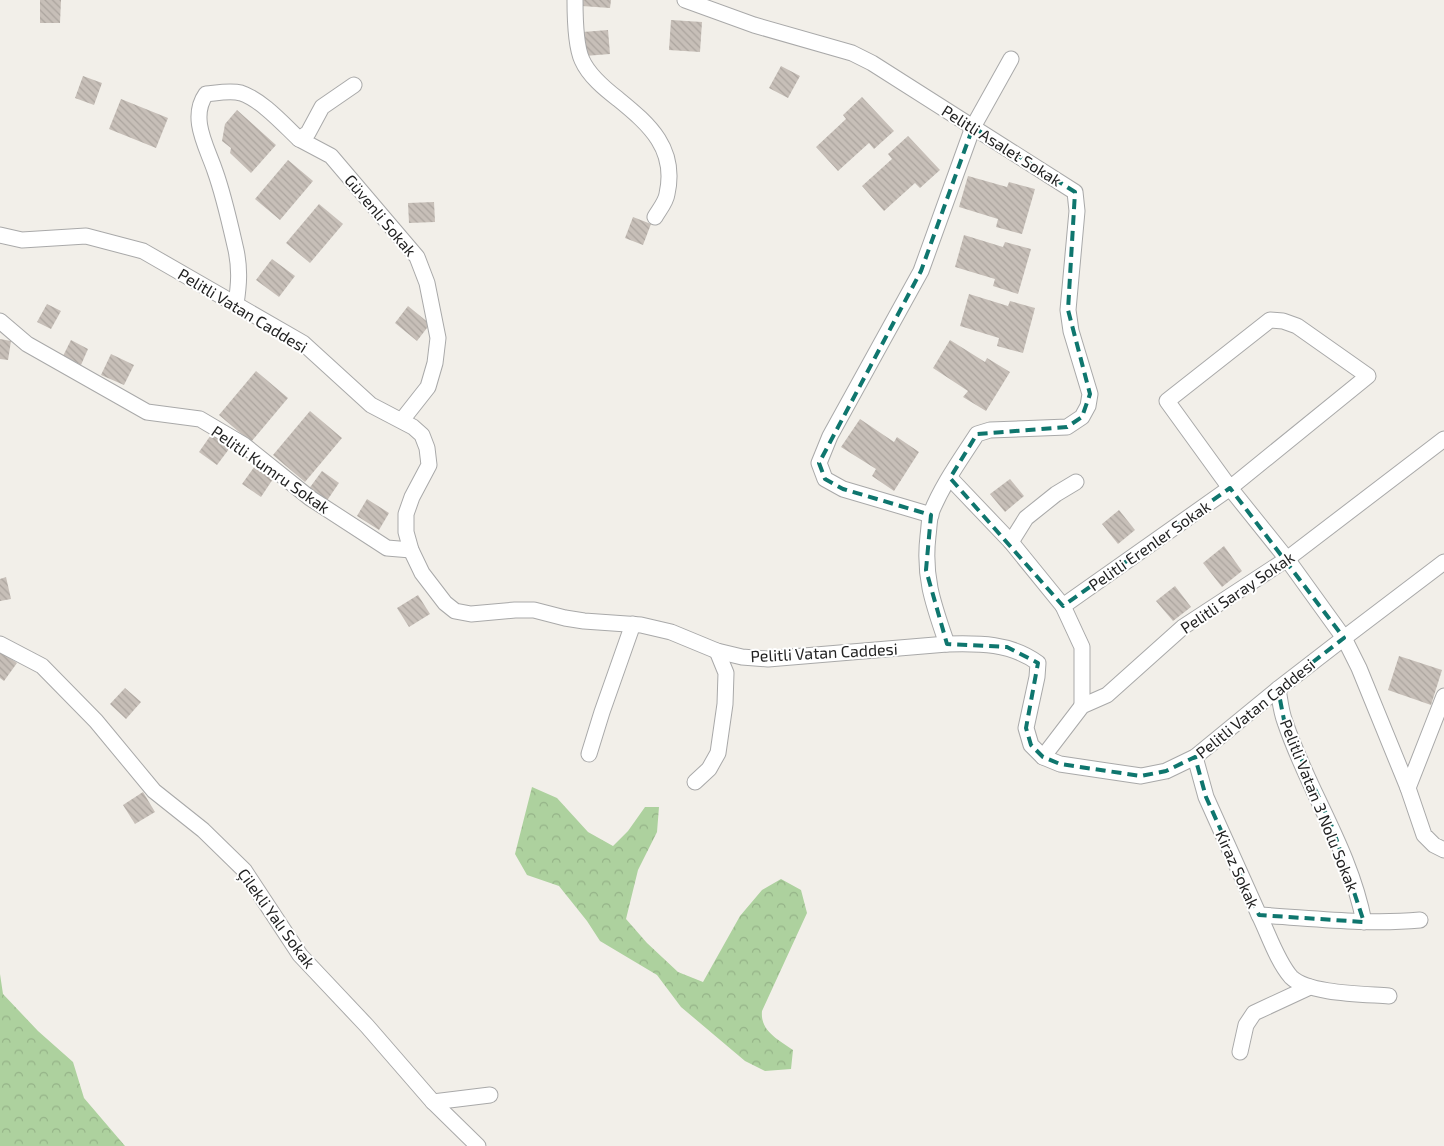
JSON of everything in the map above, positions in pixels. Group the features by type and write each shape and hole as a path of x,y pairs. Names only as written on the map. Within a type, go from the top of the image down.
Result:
{"street":[{"path":"574,0 582,60 605,89 649,126 663,146 669,166 667,196 655,217"},
{"name":"Pelitli Asalet Sokak","path":"685,0 754,25 852,53 872,63 1075,192 1077,211 1068,310 1071,331 1090,394 1088,406 1082,417 1067,427 990,430 977,434 950,478 931,515 926,548 926,570 930,591 947,644"},
{"path":"931,515 843,489 825,479 819,463 830,436 921,271 973,127 1011,59"},
{"path":"299,140 308,133 322,107 354,85"},
{"name":"Güvenli Sokak","path":"236,304 240,276 236,249 215,171 202,138 199,120 200,103 206,94 222,92 241,93 265,108 299,140 331,156 417,257 427,283 438,338 435,363 428,387 402,420"},
{"name":"Pelitli Vatan Caddesi","path":"0,236 22,240 86,236 143,251 303,343 370,405 413,426 422,435 427,448 429,465 412,497 406,514 406,532 411,550 422,574 445,603 455,611 471,614 534,610 584,621 633,624 671,632 717,651 742,657 768,659 947,644 972,643 1006,647 1028,656 1038,663 1037,677 1026,728 1031,745 1043,757 1060,764 1141,776 1166,771 1195,757 1278,688 1444,562"},
{"name":"Pelitli Erenler Sokak","path":"1063,606 1230,488 1368,376 1297,326 1283,321 1270,320 1167,401 1230,488"},
{"name":"Pelitli Kumru Sokak","path":"0,321 27,344 147,412 200,419 244,446 310,498 387,548 411,550"},
{"name":"Pelitli Saray Sokak","path":"1043,757 1082,706 1107,695 1197,616 1287,559 1444,439"},
{"path":"950,478 1010,542 1063,606 1082,648 1082,706"},
{"path":"1010,542 1026,518 1038,506 1076,482"},
{"path":"1230,488 1287,559 1344,638 1359,668 1408,788 1424,835 1434,845 1444,850"},
{"path":"589,754 633,624"},
{"name":"Çilekli Yalı Sokak","path":"0,644 42,666 96,721 154,790 204,830 244,870 300,955 367,1026 433,1102 478,1146"},
{"path":"695,782 709,769 718,753 725,704 726,673 717,651"},
{"name":"Pelitli Vatan 3 Nolu Sokak","path":"1278,688 1284,720 1300,763 1334,829 1361,907 1364,922"},
{"path":"1408,788 1444,696"},
{"name":"Kiraz Sokak","path":"1195,757 1206,797 1259,915 1364,922 1420,920"},
{"path":"1259,915 1283,965 1292,978 1310,987 1389,996"},
{"path":"1240,1052 1246,1025 1254,1013 1310,987"},
{"path":"433,1102 490,1095"}],"highlighted area":[{"path":"973,127 1075,192 1068,310 1090,394 1082,417 1067,427 977,434 950,478 1063,606 1230,488 1344,638 1278,689 1284,720 1333,829 1364,922 1259,915 1206,797 1195,757 1166,771 1141,776 1060,764 1043,757 1031,745 1026,728 1038,663 1007,647 947,644 926,570 931,515 843,489 825,479 819,463 921,271"}],"green space":[{"path":"532,787 557,798 588,832 613,846 628,831 645,807 659,807 657,832 638,870 626,919 647,943 678,972 703,982 740,916 762,890 781,879 801,890 807,913 762,1011 762,1018 767,1029 793,1050 791,1069 765,1071 745,1061 681,1007 657,975 600,941 587,921 559,886 527,875 515,854"},
{"path":"0,974 3,994 38,1031 73,1062 84,1098 125,1146 0,1146"}],"building":[{"path":"40,0 61,0 60,23 40,23"},
{"path":"583,0 611,0 610,8 582,6"},
{"path":"671,20 702,22 700,52 669,50"},
{"path":"608,30 610,54 585,56 583,32"},
{"path":"781,66 800,76 788,98 769,88"},
{"path":"83,76 102,83 94,105 75,98"},
{"path":"862,97 894,131 874,149 869,143 838,171 816,147 846,119 843,115"},
{"path":"121,99 168,118 156,148 109,129"},
{"path":"237,110 276,145 251,173 230,153 231,148 222,141 225,124"},
{"path":"908,136 940,170 920,188 915,183 884,211 862,186 892,159 888,154"},
{"path":"288,160 313,181 280,220 255,199"},
{"path":"968,176 1007,187 1009,182 1035,189 1022,234 996,227 998,219 959,207"},
{"path":"434,202 435,222 409,223 408,203"},
{"path":"319,204 343,224 310,263 286,243"},
{"path":"633,217 651,224 643,245 625,238"},
{"path":"964,235 1003,247 1005,242 1031,249 1018,294 993,286 995,279 955,267"},
{"path":"272,259 295,276 279,297 256,280"},
{"path":"969,294 1008,306 1010,301 1035,308 1023,353 997,346 999,338 960,326"},
{"path":"47,304 61,311 51,329 37,322"},
{"path":"408,306 430,324 417,341 395,323"},
{"path":"0,339 11,341 8,360 0,359"},
{"path":"71,340 88,349 81,365 63,356"},
{"path":"950,340 985,362 987,358 1010,372 986,411 963,397 968,391 933,368"},
{"path":"111,354 134,365 124,385 101,375"},
{"path":"256,371 288,398 251,442 219,415"},
{"path":"310,411 342,438 305,482 273,455"},
{"path":"860,419 894,442 897,437 919,452 894,491 872,476 876,469 841,447"},
{"path":"213,432 232,445 217,465 199,452"},
{"path":"257,463 275,476 261,497 242,484"},
{"path":"322,471 339,483 326,502 308,490"},
{"path":"1010,479 1024,496 1005,512 990,494"},
{"path":"367,499 389,513 379,530 357,516"},
{"path":"1119,510 1135,530 1118,544 1102,524"},
{"path":"1224,546 1242,571 1222,587 1203,563"},
{"path":"6,577 11,599 0,601 0,579"},
{"path":"1175,586 1191,607 1173,621 1156,601"},
{"path":"418,595 430,614 409,627 397,608"},
{"path":"0,651 17,663 4,681 0,678"},
{"path":"1399,656 1442,670 1431,705 1388,690"},
{"path":"125,688 141,702 126,719 110,704"},
{"path":"143,792 155,812 135,824 123,805"}]}
